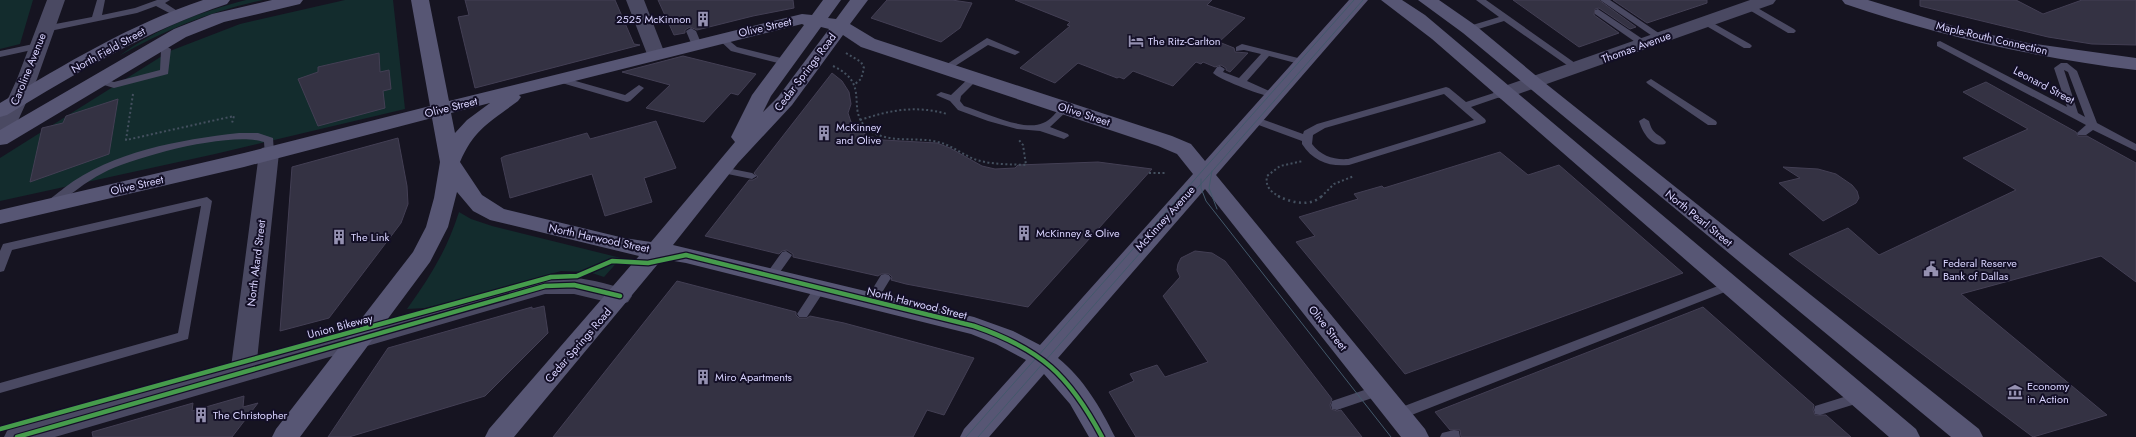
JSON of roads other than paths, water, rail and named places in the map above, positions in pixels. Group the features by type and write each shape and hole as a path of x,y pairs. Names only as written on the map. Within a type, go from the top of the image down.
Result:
{"main road":[{"name":"North Field Street","path":"7,106 135,34 178,14 221,0"},
{"name":"North Field Street","path":"0,139 97,80 158,45 198,25 218,18 294,0"},
{"path":"420,0 450,162"},
{"name":"Cedar Springs Road","path":"498,437 620,296 727,164 785,101 839,25 859,0"},
{"name":"McKinney Avenue","path":"973,437 1273,95 1359,0"},
{"path":"1390,0 1419,19 1503,93 1731,285 1907,437"},
{"name":"North Pearl Street","path":"1427,0 1469,29 1533,83 1970,437"},
{"name":"Maple-Routh Connection","path":"1852,0 1959,32 2062,60 2135,66"},
{"path":"831,1 839,25"},
{"name":"Cedar Springs Road","path":"727,164 762,95 786,62 809,20 831,1"},
{"name":"Olive Street","path":"0,216 269,153 440,110 656,54 694,37 721,37 809,20 839,25 868,43 1165,140 1184,149 1218,194 1399,414 1416,437"},
{"path":"285,437 422,256 437,227 446,198 450,162 459,141 474,124 512,96 536,85"},
{"name":"North Harwood Street","path":"450,162 471,198 486,211 624,246 686,255 974,326 1000,334 1042,357 1066,380 1080,398 1102,437"}],"street":[{"name":"Caroline Avenue","path":"0,139 7,106 27,79 56,0"},
{"path":"634,0 656,54"},
{"name":"Thomas Avenue","path":"1503,93 1767,0"},
{"name":"North Akard Street","path":"243,373 269,153"},
{"path":"17,437 359,341 545,286 559,283 575,284 620,296"}],"lane":[{"path":"96,19 101,0"},
{"path":"137,10 140,0"},
{"path":"45,29 137,10 166,0"},
{"path":"1480,0 1577,68"},
{"path":"1604,0 1653,41"},
{"path":"157,3 178,14"},
{"path":"1749,6 1791,30"},
{"path":"1598,12 1653,41"},
{"path":"1469,29 1506,18"},
{"path":"1706,22 1747,46"},
{"path":"721,37 734,49 786,62"},
{"path":"946,68 987,41 1015,52"},
{"name":"Leonard Street","path":"1940,44 2136,148"},
{"path":"97,80 114,85 165,72 166,49 158,45"},
{"path":"0,54 38,46"},
{"path":"1239,49 1242,47 1303,62"},
{"path":"1240,82 1266,54"},
{"path":"2074,115 2059,68 2062,60 2072,71 2093,125 2082,133"},
{"path":"1220,69 1218,73 1273,95"},
{"path":"954,99 956,95 974,78"},
{"path":"558,79 627,99 639,88"},
{"path":"1651,82 1712,123"},
{"path":"1446,90 1464,106 1481,121 1349,162 1334,162 1316,156 1306,144 1308,133 1321,126 1446,90"},
{"path":"1464,106 1503,93"},
{"path":"941,95 954,99 961,108 1018,126 1040,127 1064,136"},
{"path":"1040,127 1047,125 1065,108"},
{"path":"1252,119 1306,138"},
{"path":"1644,121 1647,132 1661,142"},
{"path":"48,205 103,168 144,154 246,135 266,137 269,140 269,153"},
{"path":"727,164 752,176"},
{"path":"0,388 184,336 206,201 7,247 1,261"},
{"path":"771,276 786,255"},
{"path":"871,301 885,278"},
{"path":"1399,414 1731,285"},
{"path":"803,314 820,288"},
{"path":"1337,405 1379,390"},
{"path":"1820,410 1860,397"}],"tram line":[{"path":"966,437 1354,0"},
{"path":"1212,171 1363,0"},
{"path":"1201,184 1212,171"},
{"path":"1212,171 1209,188 1217,209"},
{"path":"1201,179 1201,184"},
{"path":"978,437 1201,184"},
{"path":"1201,184 1206,201 1391,437"}],"place":[{"name":"2525 McKinnon","path":"703,19"},
{"name":"The Ritz-Carlton","path":"1136,41"},
{"name":"McKinney and Olive","path":"824,133"},
{"name":"McKinney & Olive","path":"1024,233"},
{"name":"The Link","path":"339,237"},
{"name":"Federal Reserve Bank of Dallas","path":"1931,269"},
{"name":"Miro Apartments","path":"703,377"},
{"name":"Economy in Action","path":"2015,392"},
{"name":"The Christopher","path":"201,415"}]}
